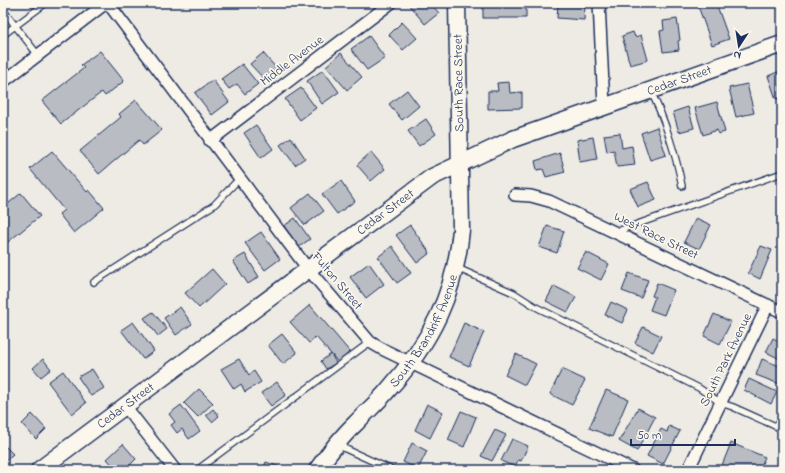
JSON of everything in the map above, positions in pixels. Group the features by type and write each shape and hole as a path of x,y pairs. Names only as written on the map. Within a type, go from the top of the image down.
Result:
{"main road":[{"name":"South Race Street","path":"457,3 461,163"},
{"name":"Cedar Street","path":"39,470 432,177 513,139 782,44"},
{"name":"South Brandriff Avenue","path":"317,470 336,444 389,389 410,363 432,331 443,309 455,267 461,230 461,163"}],"street":[{"path":"3,82 107,3"},
{"name":"Fulton Street","path":"107,3 239,180 308,269 370,342 410,363 633,470"},
{"name":"Middle Avenue","path":"210,140 391,3"},
{"path":"599,3 604,106"},
{"name":"West Race Street","path":"515,194 531,196 549,201 782,312"},
{"name":"South Park Avenue","path":"688,470 768,305"},
{"path":"125,406 175,470"}],"lane":[{"path":"3,35 46,3"},
{"path":"3,10 38,55"},
{"path":"650,90 657,103 679,169 682,186"},
{"path":"615,232 782,173"},
{"path":"94,282 214,205 239,180"},
{"path":"455,267 514,293 536,307 699,388 721,403 782,429"},
{"path":"197,470 370,342"},
{"path":"336,444 392,470"}],"building":[{"path":"430,3 439,13 425,24 408,4"},
{"path":"483,3 526,3 526,18 483,18"},
{"path":"558,3 585,6 584,20 557,18"},
{"path":"662,3 679,3 680,4 664,9"},
{"path":"697,3 716,3 729,39 712,45"},
{"path":"677,19 680,40 678,41 679,50 663,52 660,31 664,30 663,21"},
{"path":"402,22 417,38 403,50 389,35"},
{"path":"633,32 635,37 641,35 648,60 630,65 622,36"},
{"path":"369,36 385,58 367,70 351,49"},
{"path":"100,51 124,81 105,96 102,92 61,124 42,101 84,68 81,65"},
{"path":"263,53 277,69 265,80 250,64"},
{"path":"341,53 362,77 347,90 326,66"},
{"path":"242,64 258,84 245,94 237,84 229,89 221,79"},
{"path":"323,70 339,92 322,104 307,81"},
{"path":"780,71 782,97 776,99 768,76"},
{"path":"213,80 229,102 212,115 195,93"},
{"path":"509,82 510,93 522,92 522,108 488,109 488,91 498,91 497,83"},
{"path":"747,84 754,113 736,117 729,88"},
{"path":"301,88 316,108 300,120 285,99"},
{"path":"407,90 419,106 402,120 389,104"},
{"path":"136,100 162,130 143,145 139,140 99,174 80,151 121,117 119,114"},
{"path":"717,102 725,132 718,134 717,130 703,135 695,108"},
{"path":"688,107 694,128 679,132 673,112"},
{"path":"426,119 436,134 419,146 408,131"},
{"path":"256,125 273,149 261,158 244,133"},
{"path":"657,127 666,155 650,160 641,133"},
{"path":"620,133 622,148 632,146 635,165 617,167 614,150 607,152 604,135"},
{"path":"291,137 305,158 295,165 280,145"},
{"path":"593,137 597,159 580,162 577,140"},
{"path":"52,151 87,192 89,190 104,208 74,233 59,214 64,210 30,169"},
{"path":"371,152 385,169 371,181 357,165"},
{"path":"560,153 565,172 546,177 543,169 537,170 535,161"},
{"path":"341,181 355,201 337,214 322,194"},
{"path":"648,182 656,200 638,207 630,189"},
{"path":"21,193 40,216 3,246 3,208"},
{"path":"310,193 324,211 305,225 291,208"},
{"path":"295,218 310,239 299,247 284,226"},
{"path":"696,218 711,225 699,249 684,242"},
{"path":"410,225 430,253 417,263 396,235"},
{"path":"547,226 564,231 557,253 539,247"},
{"path":"261,232 280,259 265,270 245,243"},
{"path":"392,246 411,273 397,283 378,257"},
{"path":"761,246 772,250 760,279 748,273"},
{"path":"586,252 609,264 601,280 577,268"},
{"path":"245,254 259,277 248,284 233,261"},
{"path":"369,263 384,284 366,298 350,277"},
{"path":"212,269 225,284 199,308 185,293"},
{"path":"629,273 648,280 641,298 622,291"},
{"path":"657,283 674,290 664,315 650,310 655,297 652,296"},
{"path":"554,286 576,297 568,312 546,301"},
{"path":"611,302 628,310 622,323 605,315"},
{"path":"310,305 350,352 338,362 316,337 309,343 290,322"},
{"path":"180,307 192,324 176,335 164,318"},
{"path":"153,312 167,329 158,336 144,318"},
{"path":"714,314 731,322 720,344 704,336"},
{"path":"133,322 154,351 143,359 121,330"},
{"path":"464,323 484,332 469,366 449,357"},
{"path":"643,327 661,336 653,352 635,343"},
{"path":"282,334 297,353 283,364 268,345"},
{"path":"773,338 782,343 782,360 766,352"},
{"path":"331,354 336,363 326,369 321,361"},
{"path":"516,354 536,364 525,385 505,375"},
{"path":"43,359 51,369 41,377 33,368"},
{"path":"239,359 249,375 254,371 261,382 245,392 241,384 234,389 221,369"},
{"path":"762,359 782,367 782,385 756,375"},
{"path":"92,369 104,388 91,396 78,377"},
{"path":"562,369 585,380 572,405 550,394"},
{"path":"63,371 86,403 72,414 48,382"},
{"path":"749,379 777,392 771,404 744,390"},
{"path":"277,382 286,395 271,406 261,393"},
{"path":"199,389 213,403 198,417 184,403"},
{"path":"606,390 628,399 612,437 589,428"},
{"path":"427,404 443,412 430,438 415,430"},
{"path":"181,405 200,431 189,439 182,429 177,433 171,425 175,422 169,414"},
{"path":"638,408 655,417 637,451 619,441"},
{"path":"213,409 219,416 212,422 206,415"},
{"path":"461,411 476,417 464,447 448,440"},
{"path":"32,414 46,429 36,439 22,424"},
{"path":"669,426 680,431 663,464 647,456 661,429 667,432"},
{"path":"495,430 506,435 492,461 481,456"},
{"path":"512,439 528,446 521,461 518,460 515,467 501,461"},
{"path":"412,443 427,451 418,469 403,462"},
{"path":"731,443 765,457 759,470 720,470"},
{"path":"3,444 13,454 3,463"},
{"path":"123,444 136,459 125,470 117,470 107,459"},
{"path":"266,462 280,467 279,470 263,470"},
{"path":"93,466 96,470 87,470"}]}
